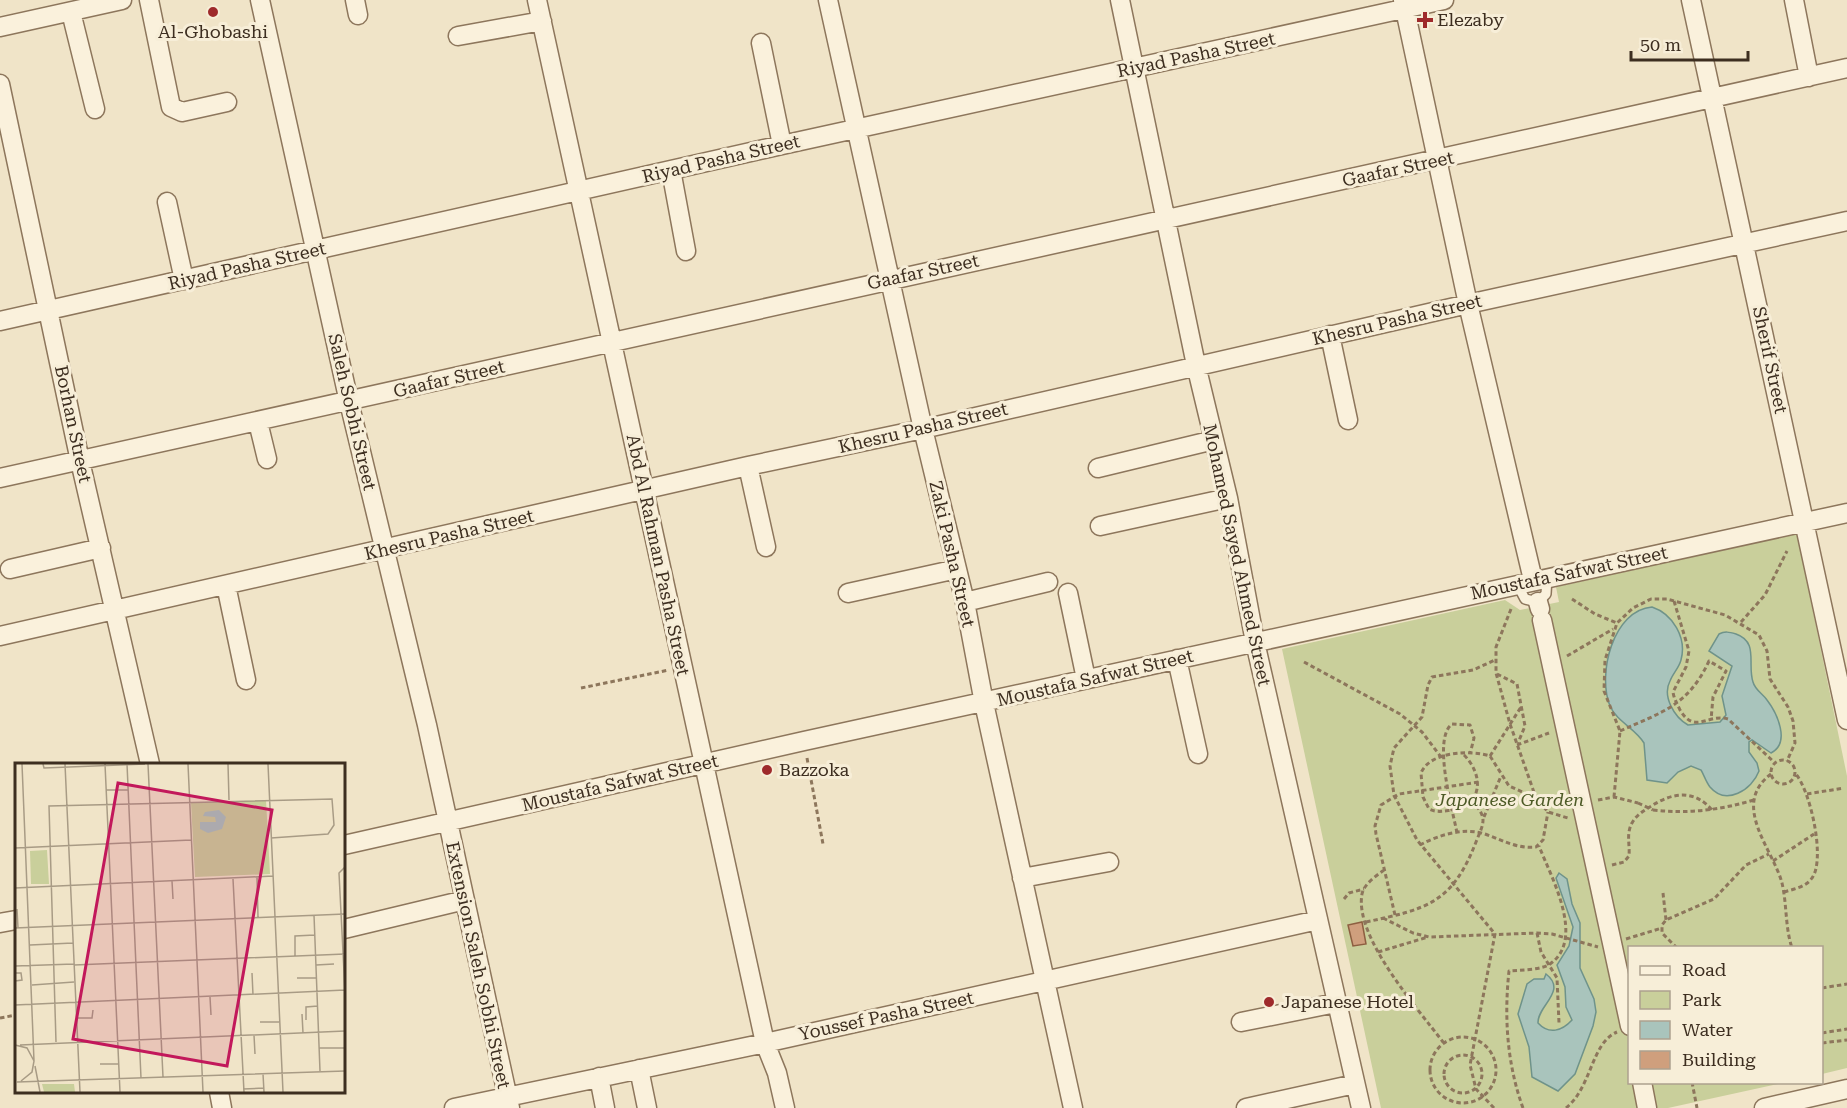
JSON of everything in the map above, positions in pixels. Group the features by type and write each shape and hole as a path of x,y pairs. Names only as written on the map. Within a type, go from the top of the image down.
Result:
{"street":[{"path":"0,27 122,0"},
{"path":"149,0 171,107 182,112 227,102"},
{"name":"Saleh Sobhi Street","path":"260,0 349,402 427,726 447,822"},
{"name":"Abd Al Rahman Pasha Street","path":"537,0 765,1043 777,1073 785,1108"},
{"name":"Zaki Pasha Street","path":"828,0 923,429 965,602 984,703 1073,1108"},
{"name":"Mohamed Sayed Ahmed Street","path":"1120,0 1196,365 1228,498 1255,642 1361,1108"},
{"name":"Riyad Pasha Street","path":"0,321 1135,68 1404,4 1444,0"},
{"name":"Sherif Street","path":"1690,0 1847,720"},
{"path":"1794,0 1809,77"},
{"path":"1404,4 1468,304 1532,580"},
{"path":"72,12 95,109"},
{"path":"458,36 542,21"},
{"path":"761,43 782,145"},
{"name":"Gaafar Street","path":"0,478 1847,68"},
{"name":"Borhan Street","path":"0,84 80,461 150,763"},
{"path":"671,170 686,250"},
{"path":"167,202 184,280"},
{"name":"Khesru Pasha Street","path":"0,636 748,466 923,429 1196,365 1847,221"},
{"path":"1330,335 1348,420"},
{"path":"258,422 267,459"},
{"path":"1098,468 1214,440"},
{"path":"748,466 766,547"},
{"path":"1100,526 1228,498"},
{"name":"Moustafa Safwat Street","path":"345,845 1178,658 1847,513"},
{"path":"10,569 101,548"},
{"path":"848,593 957,569"},
{"path":"965,602 1048,582"},
{"path":"226,585 246,680"},
{"path":"1068,593 1086,679"},
{"path":"1540,610 1583,812 1604,945 1626,1028"},
{"path":"1178,658 1198,754"},
{"name":"Extension Saleh Sobhi Street","path":"447,822 509,1102"},
{"path":"1022,878 1109,862"},
{"path":"345,929 465,900"},
{"path":"0,923 15,920"},
{"name":"Youssef Pasha Street","path":"454,1108 509,1102 599,1077 765,1043 1318,920"},
{"path":"1241,1022 1336,1003"},
{"path":"639,1069 647,1108"},
{"path":"599,1077 605,1108"},
{"path":"1246,1108 1295,1103 1355,1084"},
{"path":"1642,1084 1647,1108"},
{"path":"1764,1108 1847,1089"},
{"path":"219,1093 222,1108"}],"lane":[{"path":"1532,580 1546,594 1540,610 1525,599 1532,580"}],"path":[{"path":"1741,622 1765,595 1787,551"},
{"path":"1614,797 1620,731 1604,691 1605,660 1617,624 1642,602 1659,598 1717,612 1741,622 1759,635 1766,644 1770,679 1791,714 1795,743 1787,761"},
{"path":"1572,599 1595,614 1617,624"},
{"path":"1674,601 1689,651 1686,667 1673,692 1677,705 1689,721 1722,717 1728,719 1775,763"},
{"path":"1511,609 1498,638 1496,674 1510,724 1536,798 1548,812 1566,818 1614,797 1638,803 1653,810 1690,812 1712,810 1754,800"},
{"path":"1552,665 1615,628"},
{"path":"1495,660 1473,670 1432,677 1428,685 1424,712 1416,726 1394,748 1390,766 1394,795 1406,823 1420,845 1495,934"},
{"path":"1620,731 1677,705 1696,685 1709,661 1726,671 1713,697 1711,720"},
{"path":"1304,662 1381,702 1416,726 1442,757"},
{"path":"581,688 682,667"},
{"path":"1496,674 1517,684 1525,726 1517,745"},
{"path":"1490,756 1521,707"},
{"path":"1457,833 1442,757 1444,733 1448,726 1456,722 1467,723 1472,729 1474,738 1470,754"},
{"path":"1517,745 1541,735 1566,730"},
{"path":"804,741 823,844"},
{"path":"1464,754 1476,771 1479,782 1472,801 1452,810 1437,812 1429,809 1422,790 1423,769 1442,757 1464,754 1490,756"},
{"path":"1490,756 1501,776 1513,789 1536,798"},
{"path":"1775,763 1787,761 1791,763 1807,794 1818,861 1814,875 1807,884 1784,892"},
{"path":"1775,763 1771,774 1760,785 1754,800 1757,828 1773,861 1784,892 1791,946"},
{"path":"1771,774 1781,784 1790,782 1795,773"},
{"path":"1366,922 1432,903 1453,885 1462,872 1501,776"},
{"path":"1395,915 1383,870 1375,826 1381,805 1394,795 1479,782"},
{"path":"1807,794 1844,788"},
{"path":"1620,863 1629,856 1628,835 1636,818 1666,797 1690,795 1706,803 1712,810"},
{"path":"1472,801 1484,817"},
{"path":"1420,845 1437,837 1479,832 1507,843 1532,848 1539,846 1543,840 1548,812"},
{"path":"1773,861 1814,834"},
{"path":"1523,1108 1509,1047 1506,1009 1509,971 1549,965 1563,950 1569,939 1562,909 1539,846"},
{"path":"1666,920 1707,904 1746,865 1769,854"},
{"path":"1344,899 1350,893 1364,889 1383,870"},
{"path":"1364,889 1362,899 1366,922 1378,952 1443,1043"},
{"path":"1664,893 1666,920 1662,928 1664,936 1675,946"},
{"path":"1383,918 1413,933 1429,937"},
{"path":"1378,952 1429,937 1495,934 1537,933 1604,945 1662,928"},
{"path":"1537,933 1541,952 1558,982 1558,1023"},
{"path":"1494,1108 1476,1089 1470,1073 1495,934"},
{"path":"1823,988 1847,984"},
{"path":"0,1018 15,1014"},
{"path":"1566,1108 1584,1087 1603,1042 1626,1028"},
{"path":"1823,1033 1847,1029"},
{"path":"1460,1036 1476,1039 1486,1045 1496,1062 1494,1082 1482,1097 1473,1102 1453,1101 1436,1089 1430,1070 1431,1059 1443,1043 1460,1036"},
{"path":"1823,1043 1847,1040"},
{"path":"1462,1055 1472,1058 1482,1072 1481,1081 1476,1089 1467,1093 1457,1092 1448,1087 1444,1077 1446,1067 1452,1059 1462,1055"},
{"path":"1692,1084 1697,1108"}],"green space":[{"name":"Japanese Garden","path":"1797,534 1847,776 1847,1068 1823,1074 1823,946 1628,946 1628,1084 1777,1084 1668,1108 1381,1108 1282,649 1505,600 1520,610 1559,602 1556,587"}],"water":[{"path":"1652,607 1660,610 1672,621 1680,635 1681,660 1670,681 1667,693 1674,712 1688,725 1720,722 1726,715 1722,696 1732,666 1709,651 1719,634 1727,632 1736,634 1748,642 1754,685 1775,712 1781,735 1777,748 1771,753 1752,740 1749,742 1749,752 1757,763 1759,771 1751,784 1738,793 1723,795 1716,793 1701,770 1691,766 1678,772 1667,783 1647,780 1644,743 1613,712 1610,706 1606,693 1607,661 1618,631 1627,619 1638,611"},
{"path":"1559,873 1567,879 1572,904 1580,923 1580,968 1594,999 1596,1012 1575,1074 1558,1091 1532,1077 1529,1047 1518,1014 1527,984 1534,979 1544,979 1546,974 1554,986 1538,1023 1542,1027 1555,1030 1564,1027 1572,1020 1566,1007 1565,987 1557,965 1569,946 1573,927 1556,878"}],"building":[{"path":"1362,922 1366,944 1353,946 1348,925"}],"place":[{"name":"Al-Ghobashi","path":"213,12"},
{"name":"Elezaby","path":"1425,20"},
{"name":"Bazzoka","path":"767,770"},
{"name":"Japanese Hotel","path":"1269,1002"}]}
